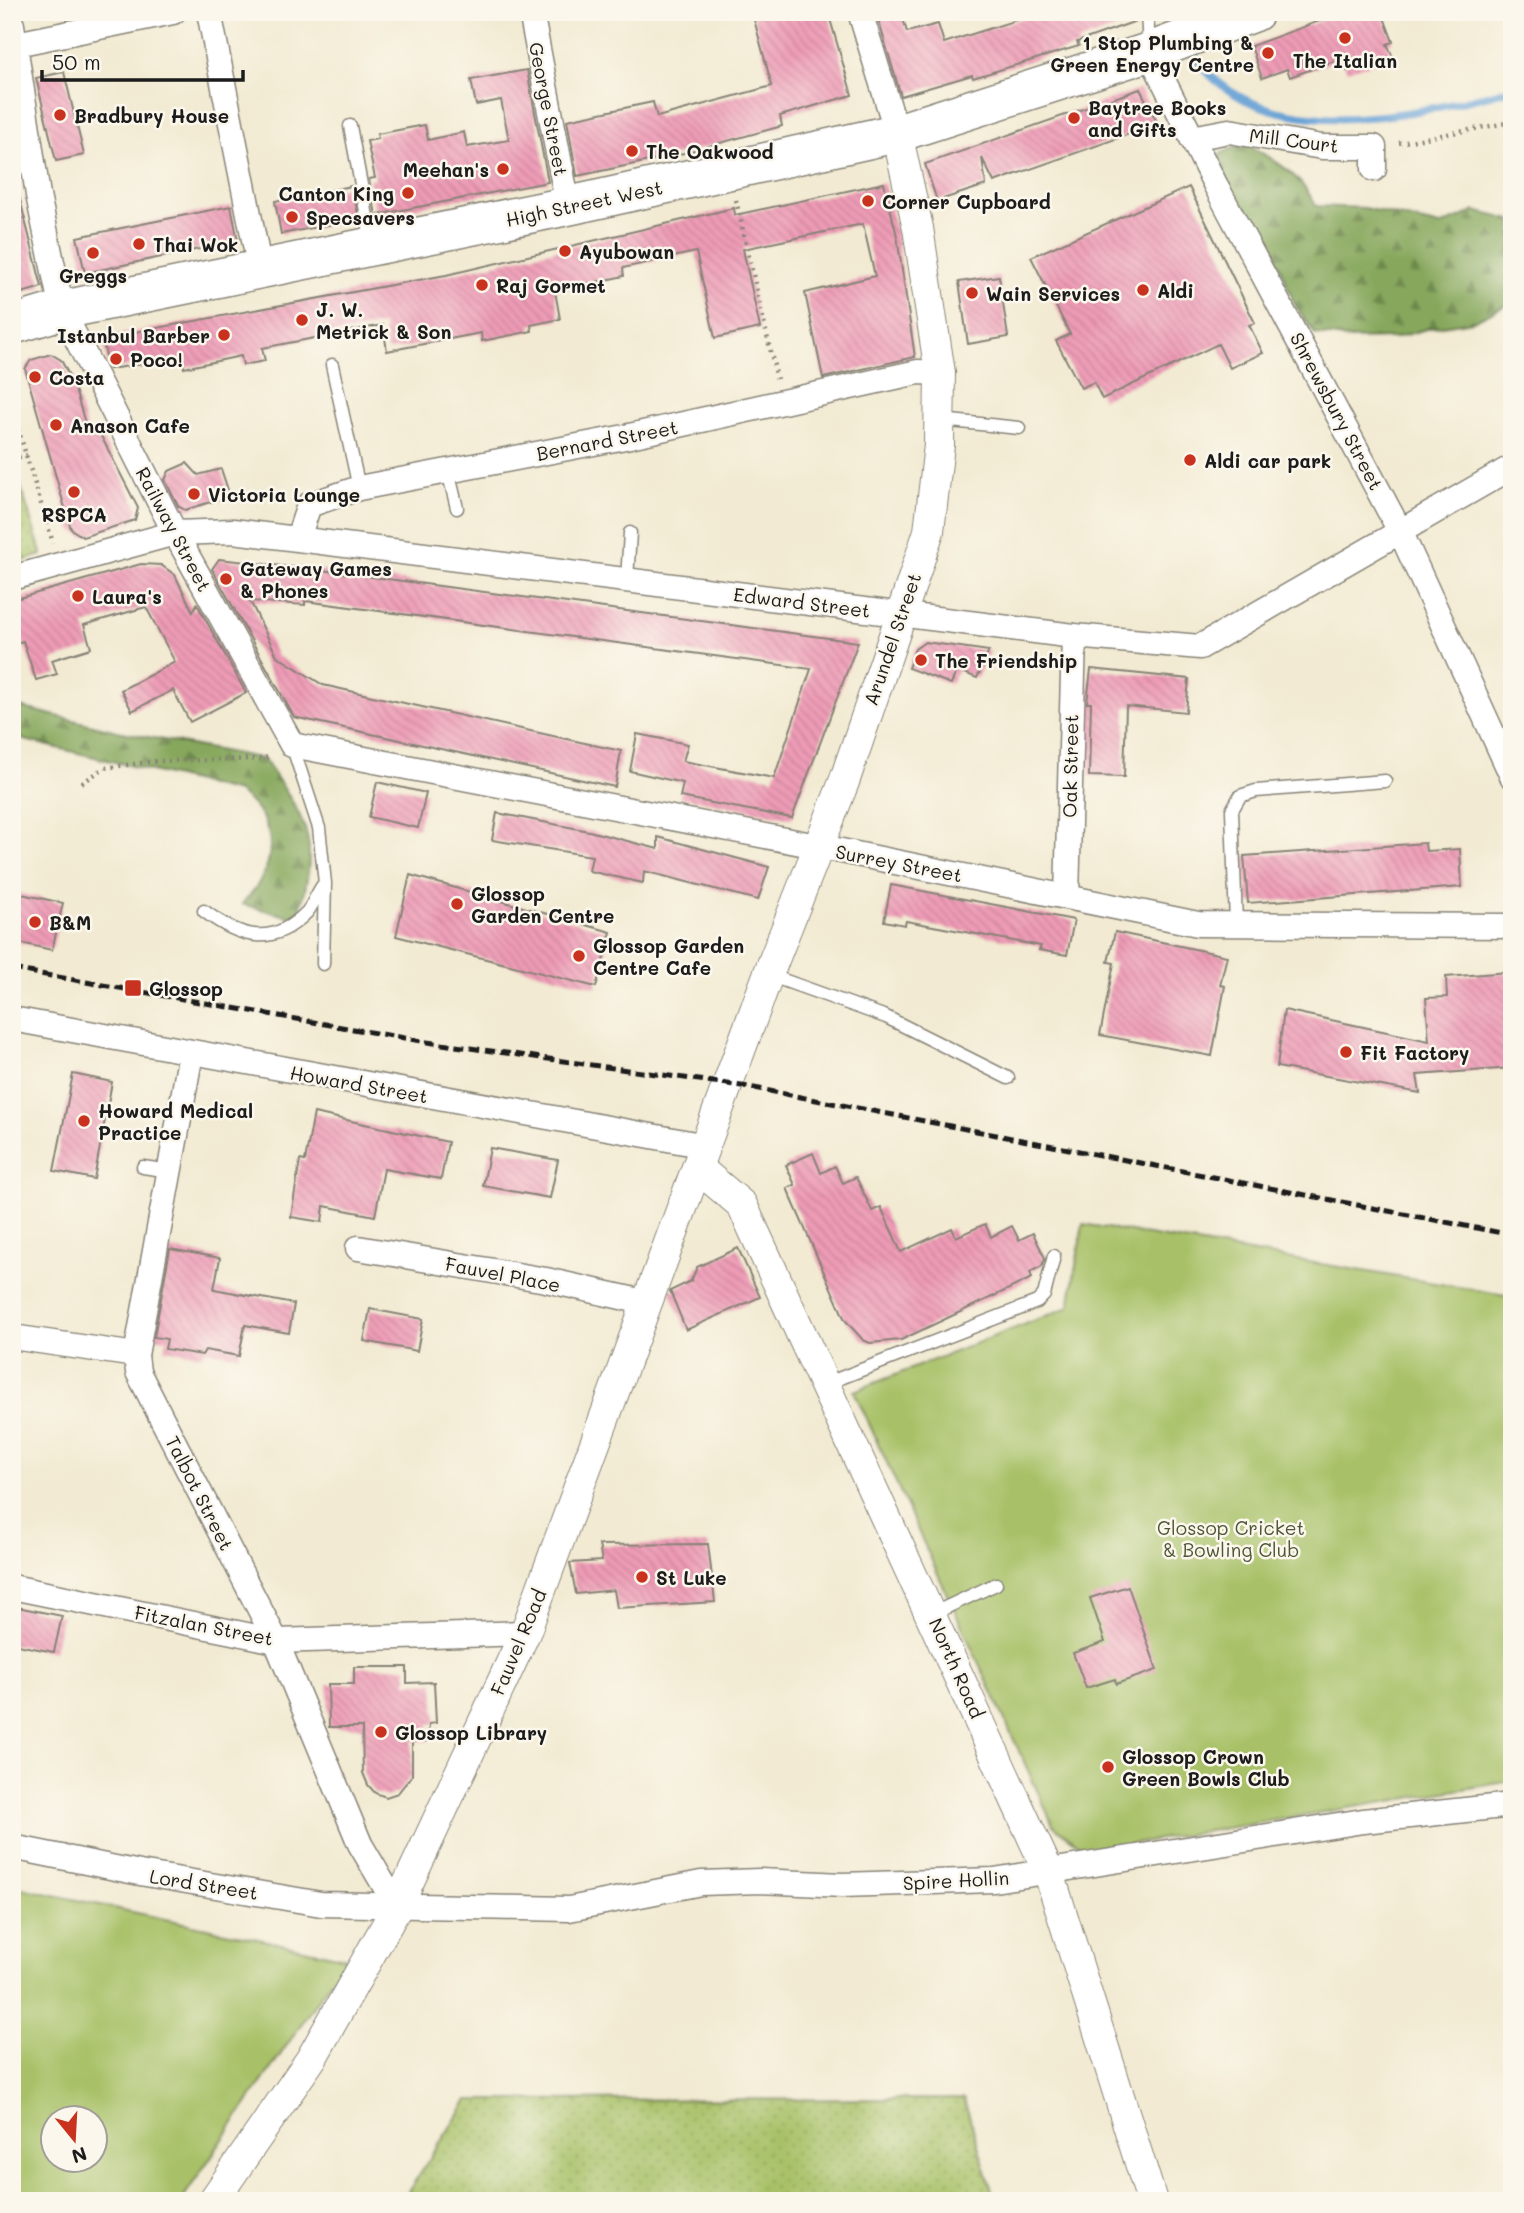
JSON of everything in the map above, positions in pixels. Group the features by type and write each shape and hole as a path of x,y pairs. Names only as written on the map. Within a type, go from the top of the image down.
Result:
{"main road":[{"name":"High Street West","path":"12,325 62,310 729,172 897,133 1149,52 1255,12"}],"street":[{"path":"14,35 173,12"},
{"path":"209,12 260,270"},
{"name":"George Street","path":"530,12 568,206"},
{"path":"860,12 897,133"},
{"name":"Railway Street","path":"14,35 38,195 62,310 174,533 292,745"},
{"name":"Shrewsbury Street","path":"1149,52 1401,533 1512,776"},
{"name":"Mill Court","path":"1192,138 1229,131 1374,158"},
{"name":"Arundel Street","path":"705,1146 817,846 844,782 929,531 941,420 940,373 918,228 897,133"},
{"name":"Bernard Street","path":"298,538 309,505 359,488 783,403 918,372 940,373"},
{"name":"Edward Street","path":"12,578 174,533 233,531 1074,636 1200,647 1512,467"},
{"name":"Oak Street","path":"1067,897 1074,636"},
{"name":"Surrey Street","path":"292,745 817,846 1198,924 1512,926"},
{"name":"Howard Street","path":"12,1019 705,1146"},
{"name":"Talbot Street","path":"191,1053 136,1355 138,1372 276,1641 360,1844 397,1907"},
{"name":"Fauvel Road","path":"213,2201 311,2059 397,1907 525,1633 705,1146"},
{"name":"North Road","path":"705,1146 742,1205 1049,1873 1152,2201"},
{"name":"Fauvel Place","path":"358,1248 546,1280 648,1303"},
{"path":"12,1337 136,1355"},
{"name":"Fitzalan Street","path":"12,1587 73,1597 220,1632 276,1641 525,1633"},
{"name":"Spire Hollin","path":"397,1907 569,1909 701,1883 760,1881 842,1885 994,1880 1363,1821 1512,1805"},
{"name":"Lord Street","path":"12,1847 140,1873 321,1904 397,1907"}],"lane":[{"path":"1147,12 1149,52"},
{"path":"350,126 373,247"},
{"path":"332,365 359,488"},
{"path":"941,420 1019,428"},
{"path":"447,471 457,508"},
{"path":"627,579 631,533"},
{"path":"292,745 319,828 325,883 323,964"},
{"path":"1236,924 1232,810 1240,796 1256,791 1385,781"},
{"path":"204,911 228,929 253,937 285,930 309,911 325,883"},
{"path":"768,975 886,1017 1008,1078"},
{"path":"143,1167 170,1171"},
{"path":"825,1384 1037,1302 1044,1295 1054,1256"},
{"path":"932,1614 996,1584"}],"path":[{"path":"1374,158 1512,122"},
{"path":"729,172 783,403"},
{"path":"12,409 59,564"},
{"path":"12,459 27,455"},
{"path":"82,783 104,768 157,761 264,759 292,745"}],"green space":[{"path":"1244,143 1295,176 1316,206 1365,208 1440,226 1475,211 1512,220 1512,302 1473,321 1430,328 1395,338 1351,339 1315,334 1295,305 1279,264 1263,250 1242,202 1219,178 1220,154"},
{"path":"12,459 42,555 12,564"},
{"path":"12,705 117,731 264,759 292,801 306,833 308,869 298,919 242,904 263,875 270,846 262,818 252,804 238,792 12,737"},
{"name":"Glossop Cricket & Bowling Club","path":"1083,1224 1512,1296 1512,1781 1087,1851 1053,1825 854,1391 1069,1307"},
{"path":"12,1886 346,1958 181,2201 12,2201"},
{"path":"964,2099 995,2201 402,2201 468,2100"}],"building":[{"path":"752,12 828,12 852,95 780,116 782,126 673,156 577,176 567,120 653,102 657,117 772,86"},
{"path":"876,12 901,12 907,32 938,24 944,43 1042,12 1138,12 1139,20 1077,42 1079,46 973,78 972,75 901,96"},
{"path":"1344,12 1382,12 1393,42 1387,44 1393,57 1347,71 1340,59 1290,77 1287,69 1262,78 1251,46"},
{"path":"527,70 548,182 376,215 369,179 375,178 367,141 378,139 377,134 425,125 428,140 464,132 467,147 509,140 501,100 476,105 471,80"},
{"name":"Bradbury House","path":"64,72 84,155 56,161 36,78"},
{"path":"1140,89 1158,124 994,182 982,158 986,185 937,201 925,164"},
{"path":"884,183 897,236 915,357 823,378 805,293 875,276 863,224 743,249 760,328 715,338 696,252 623,268 624,276 555,291 560,319 531,325 532,331 482,341 481,333 387,351 383,325 262,348 265,361 243,365 241,356 184,368 183,362 164,366 163,361 109,369 102,338 446,275 734,208 735,215"},
{"path":"352,186 359,219 281,234 275,201"},
{"name":"Aldi","path":"1189,187 1255,323 1249,325 1263,353 1230,368 1218,344 1102,399 1094,382 1081,388 1056,341 1070,334 1031,257"},
{"path":"18,192 42,287 12,296 12,193"},
{"path":"231,206 238,241 85,273 77,237"},
{"path":"999,276 1008,337 968,344 959,282"},
{"path":"51,354 61,360 73,383 88,433 98,430 138,508 135,520 83,537 71,529 25,369 31,360"},
{"path":"187,463 198,475 221,469 230,496 185,510 178,506 165,480 169,471"},
{"path":"219,559 328,571 858,642 792,818 680,797 683,783 630,771 637,734 688,744 683,761 774,778 811,669 305,601 305,605 250,601 277,656 323,685 621,751 615,787 294,717 212,569"},
{"path":"141,564 161,565 175,575 193,612 197,604 246,693 190,722 173,690 132,711 121,690 175,662 146,607 84,625 91,648 52,660 57,674 36,680 23,641 12,644 12,600"},
{"path":"925,642 989,651 977,678 957,670 951,684 908,668 915,649"},
{"path":"1091,669 1189,679 1186,712 1126,706 1124,777 1089,776 1091,703 1087,703"},
{"path":"377,782 426,793 418,828 369,817"},
{"path":"497,813 589,831 658,849 658,837 769,867 758,900 644,871 643,883 589,871 592,856 492,840"},
{"path":"1425,843 1426,851 1460,849 1462,887 1248,903 1244,856"},
{"name":"Glossop Garden Centre","path":"410,875 611,932 596,987 396,936"},
{"path":"891,885 1074,920 1067,955 1039,950 1041,946 906,921 905,925 884,921"},
{"name":"B&M","path":"12,892 63,903 52,950 12,941"},
{"path":"1115,932 1227,956 1220,985 1225,986 1212,1056 1100,1035 1114,963 1108,962"},
{"path":"1508,972 1509,990 1512,990 1512,1068 1417,1075 1420,1093 1277,1067 1284,1010 1429,1041 1426,998 1447,997 1446,977"},
{"name":"Howard Medical Practice","path":"73,1074 112,1082 94,1179 54,1171"},
{"path":"314,1113 448,1142 441,1179 384,1169 375,1216 324,1206 322,1222 291,1217 300,1160 305,1161"},
{"path":"490,1148 558,1160 550,1198 483,1186"},
{"path":"813,1153 821,1173 835,1166 843,1183 856,1177 872,1211 881,1207 901,1252 952,1228 956,1237 985,1224 991,1237 1012,1226 1019,1240 1033,1233 1045,1258 1042,1266 1030,1272 1032,1278 901,1340 870,1343 863,1340 845,1320 787,1188 795,1185 786,1165"},
{"path":"738,1248 760,1297 686,1330 670,1291 691,1281 697,1267"},
{"path":"170,1249 220,1258 214,1289 294,1304 289,1333 245,1325 239,1356 205,1350 202,1355 165,1349 167,1339 154,1337"},
{"path":"370,1309 423,1319 417,1351 364,1341"},
{"name":"St Luke","path":"708,1544 715,1602 617,1608 614,1590 576,1594 570,1563 602,1561 599,1545"},
{"path":"1128,1586 1157,1670 1116,1684 1115,1679 1086,1688 1073,1653 1105,1642 1090,1598"},
{"path":"12,1606 62,1616 54,1652 12,1644"},
{"path":"354,1667 407,1667 407,1683 434,1682 436,1723 429,1724 428,1741 412,1741 412,1775 398,1793 386,1797 375,1793 363,1773 362,1727 329,1727 328,1684 354,1684"}],"waterway":[{"path":"1168,12 1179,30"},
{"path":"1189,48 1217,81 1252,103 1293,115 1338,118 1384,116 1429,109 1512,89"}],"railway":[{"path":"12,969 427,1042 749,1087 1512,1235"}],"place":[{"name":"The Italian","path":"1345,38"},
{"name":"1 Stop Plumbing & Green Energy Centre","path":"1268,53"},
{"name":"Bradbury House","path":"60,115"},
{"name":"Baytree Books and Gifts","path":"1074,118"},
{"name":"The Oakwood","path":"632,151"},
{"name":"Meehan's","path":"503,169"},
{"name":"Canton King","path":"408,193"},
{"name":"Corner Cupboard","path":"868,201"},
{"name":"Specsavers","path":"292,217"},
{"name":"Thai Wok","path":"139,244"},
{"name":"Ayubowan","path":"565,251"},
{"name":"Greggs","path":"93,253"},
{"name":"Raj Gormet","path":"482,285"},
{"name":"Aldi","path":"1143,290"},
{"name":"Wain Services","path":"972,293"},
{"name":"J. W. Metrick & Son","path":"302,320"},
{"name":"Istanbul Barber","path":"224,335"},
{"name":"Poco!","path":"116,359"},
{"name":"Costa","path":"35,377"},
{"name":"Anason Cafe","path":"56,425"},
{"name":"Aldi car park","path":"1190,460"},
{"name":"RSPCA","path":"74,492"},
{"name":"Victoria Lounge","path":"194,494"},
{"name":"Gateway Games & Phones","path":"226,579"},
{"name":"Laura's","path":"78,596"},
{"name":"The Friendship","path":"921,660"},
{"name":"Glossop Garden Centre","path":"457,904"},
{"name":"B&M","path":"35,922"},
{"name":"Glossop Garden Centre Cafe","path":"579,956"},
{"name":"Glossop","path":"133,988"},
{"name":"Fit Factory","path":"1346,1052"},
{"name":"Howard Medical Practice","path":"84,1121"},
{"name":"St Luke","path":"642,1577"},
{"name":"Glossop Library","path":"381,1732"},
{"name":"Glossop Crown Green Bowls Club","path":"1108,1767"}]}
